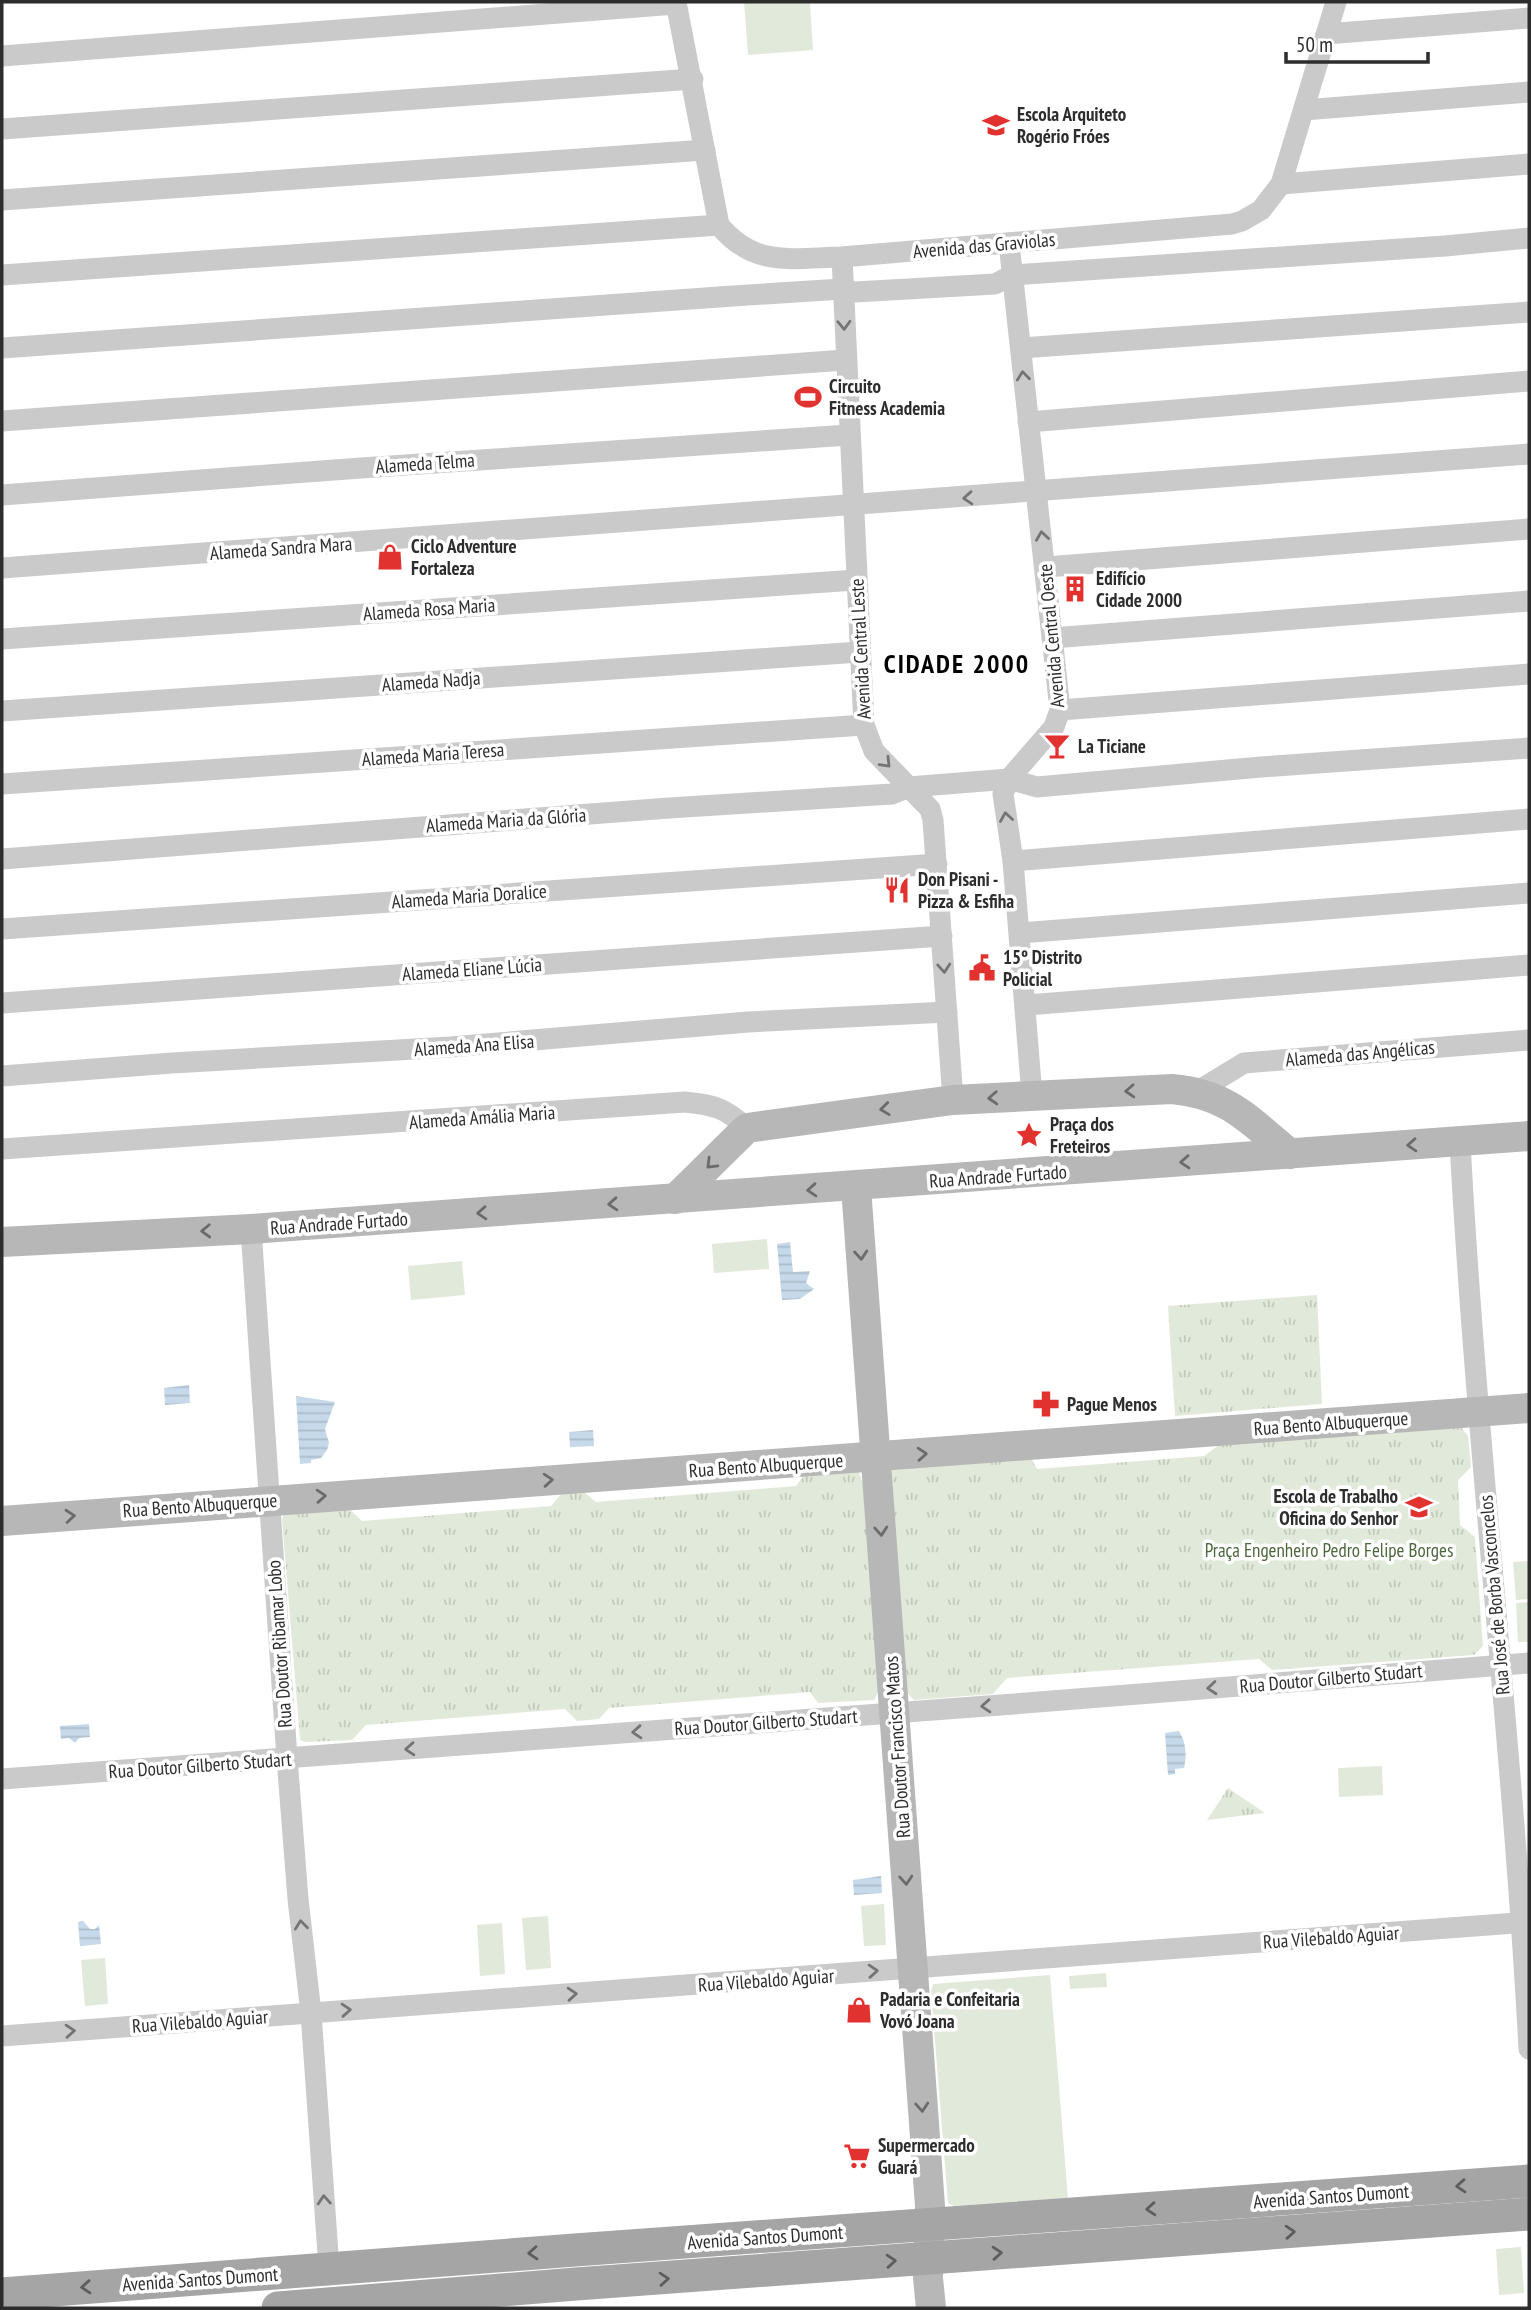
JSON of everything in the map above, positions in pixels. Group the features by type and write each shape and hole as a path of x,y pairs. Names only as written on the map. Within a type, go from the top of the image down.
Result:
{"main road":[{"name":"Avenida Santos Dumont","path":"278,2308 332,2306 576,2284 929,2258 1529,2181"},
{"name":"Avenida Santos Dumont","path":"2,2294 929,2224 1529,2214"},
{"path":"623,2248 626,2282"},
{"path":"575,2250 576,2284"}],"street":[{"name":"Avenida das Graviolas","path":"719,225 741,247 766,256 842,257 1242,221 1261,210 1281,184 1336,2"},
{"path":"2,56 676,3 693,79 719,225 2,275"},
{"path":"1326,34 1529,18"},
{"path":"2,129 693,79"},
{"path":"1304,110 1529,92"},
{"path":"2,200 705,150"},
{"path":"1281,184 1529,164"},
{"path":"2,348 842,289 855,292 995,284 1012,275 1529,238"},
{"name":"Avenida Central Oeste","path":"1009,243 1060,710 1054,727 1009,779"},
{"name":"Avenida Central Leste","path":"842,257 864,725 874,751 930,809 937,864 953,1100"},
{"path":"1021,348 1529,312"},
{"path":"2,421 845,360"},
{"path":"1028,422 1529,381"},
{"name":"Alameda Telma","path":"2,495 849,435"},
{"name":"Alameda Sandra Mara","path":"2,568 1036,493 1529,454"},
{"path":"1046,567 1529,529"},
{"name":"Alameda Rosa Maria","path":"2,639 856,580"},
{"path":"1052,638 1529,601"},
{"name":"Alameda Nadja","path":"2,711 860,652"},
{"path":"1060,710 1529,674"},
{"name":"Alameda Maria Teresa","path":"2,784 864,725"},
{"name":"Alameda Maria da Glória","path":"2,859 655,809 892,794 909,787 1009,779 1037,787 1261,767 1529,748"},
{"path":"1009,779 1003,794 1013,861 1027,1005 1032,1096"},
{"path":"1013,861 1529,819"},
{"name":"Alameda Maria Doralice","path":"2,929 937,864"},
{"path":"1020,933 1529,893"},
{"name":"Alameda Eliane Lúcia","path":"2,1003 942,936"},
{"path":"1027,1005 1529,965"},
{"name":"Alameda Ana Elisa","path":"2,1076 450,1047 748,1022 947,1012"},
{"name":"Alameda das Angélicas","path":"1198,1091 1244,1063 1529,1040"},
{"path":"676,1199 747,1128 953,1100 1172,1089 1198,1091 1229,1104 1290,1154"},
{"name":"Alameda Amália Maria","path":"2,1149 685,1102 715,1107 730,1113 747,1128"},
{"name":"Rua Andrade Furtado","path":"2,1242 251,1229 1529,1136"},
{"name":"Rua José de Borba Vasconcelos","path":"1460,1142 1478,1412 1526,1922 1529,2049"},
{"name":"Rua Doutor Francisco Matos","path":"856,1187 913,1968 929,2224 931,2308"},
{"name":"Rua Doutor Ribamar Lobo","path":"251,1229 287,1758 298,1899 311,2012 329,2268"},
{"name":"Rua Bento Albuquerque","path":"2,1521 1529,1408"},
{"name":"Rua Doutor Gilberto Studart","path":"2,1779 1529,1663"},
{"name":"Rua Vilebaldo Aguiar","path":"2,2036 1526,1922"}],"green space":[{"path":"744,2 810,2 813,50 748,55"},
{"path":"767,1239 769,1269 714,1273 712,1244"},
{"path":"462,1261 465,1295 411,1300 408,1266"},
{"path":"1317,1295 1322,1404 1175,1416 1168,1306"},
{"name":"Praça Engenheiro Pedro Felipe Borges","path":"1460,1426 1468,1436 1471,1467 1458,1480 1460,1525 1475,1537 1483,1646 1474,1655 1272,1670 1259,1659 1007,1678 993,1694 914,1700 906,1692 891,1471 897,1468 1030,1457 1037,1469 1204,1456 1223,1442"},
{"path":"859,1472 863,1484 878,1692 874,1700 818,1703 810,1692 609,1708 599,1719 577,1721 565,1709 366,1725 352,1740 300,1740 282,1519 284,1514 347,1507 362,1521 551,1506 563,1492 583,1491 596,1502 796,1486 805,1474"},
{"path":"1529,1561 1529,1599 1516,1600 1513,1562"},
{"path":"1529,1602 1529,1642 1518,1642 1516,1603"},
{"path":"1382,1766 1383,1795 1339,1797 1338,1768"},
{"path":"1228,1788 1265,1813 1207,1820"},
{"path":"884,1904 886,1945 864,1946 861,1906"},
{"path":"548,1916 551,1968 526,1970 522,1918"},
{"path":"502,1923 505,1974 480,1976 477,1925"},
{"path":"105,1958 108,2004 85,2006 81,1960"},
{"path":"1106,1973 1107,1987 1070,1989 1069,1976"},
{"path":"1050,1975 1068,2198 954,2206 948,2203 931,1991 933,1984"},
{"path":"1521,2247 1524,2293 1499,2295 1496,2249"}],"water":[{"path":"790,1242 793,1272 810,1271 806,1283 814,1289 800,1299 782,1300 777,1244"},
{"path":"189,1385 190,1403 165,1405 164,1388"},
{"path":"296,1396 335,1402 325,1429 329,1443 327,1450 321,1458 311,1460 311,1463 300,1464"},
{"path":"593,1430 594,1446 570,1447 569,1432"},
{"path":"89,1724 90,1737 79,1738 75,1743 69,1738 61,1739 60,1726"},
{"path":"1179,1731 1185,1749 1184,1768 1175,1769 1175,1774 1168,1775 1165,1733"},
{"path":"881,1876 882,1893 854,1895 853,1880"},
{"path":"83,1921 90,1929 99,1925 101,1944 80,1946 78,1922"}],"place":[{"name":"Escola Arquiteto Rogério Fróes","path":"996,125"},
{"name":"Circuito Fitness Academia","path":"808,397"},
{"name":"Ciclo Adventure Fortaleza","path":"390,557"},
{"name":"Edifício Cidade 2000","path":"1075,589"},
{"name":"La Ticiane","path":"1057,746"},
{"name":"Don Pisani - Pizza & Esfiha","path":"897,890"},
{"name":"15º Distrito Policial","path":"982,968"},
{"name":"Praça dos Freteiros","path":"1029,1135"},
{"name":"Pague Menos","path":"1046,1404"},
{"name":"Escola de Trabalho Oficina do Senhor","path":"1419,1507"},
{"name":"Padaria e Confeitaria Vovó Joana","path":"859,2010"},
{"name":"Supermercado Guará","path":"857,2156"}],"district":[{"name":"CIDADE 2000","path":"957,664"}]}
